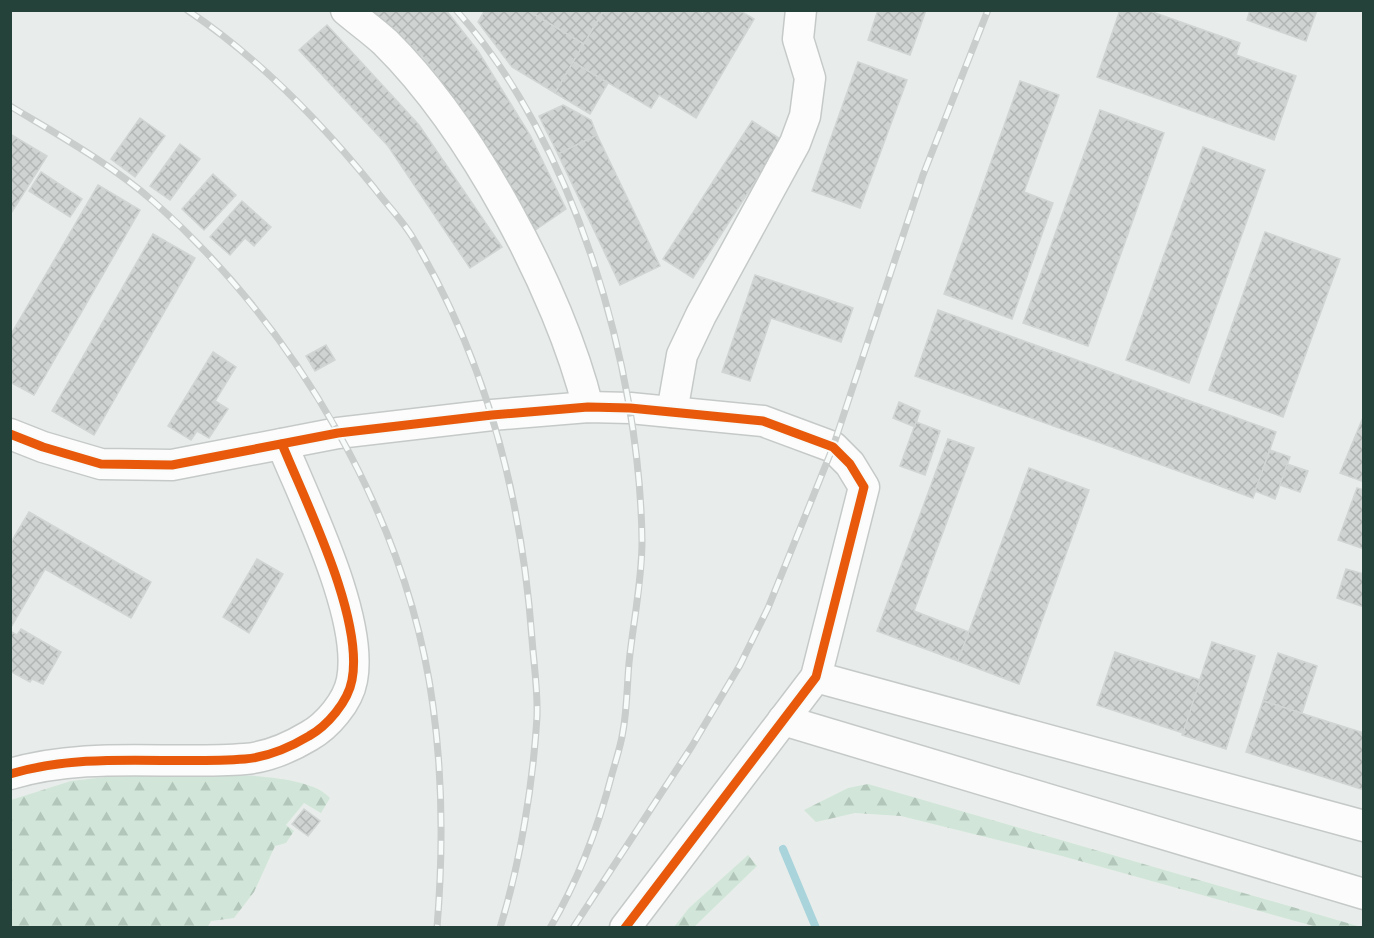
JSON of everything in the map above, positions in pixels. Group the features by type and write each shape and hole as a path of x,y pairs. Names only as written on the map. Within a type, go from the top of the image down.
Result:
{"street":[{"path":"346,10 384,41 412,71 479,166 544,284 577,363 588,407"},
{"path":"672,412 682,355 701,315 795,143 805,116 810,78 798,39 801,10"},
{"path":"10,434 43,447 101,464 172,465 338,433 588,407 763,421 833,447 850,464 864,487 816,677 625,927"},
{"path":"10,774 63,762 103,759 246,759 273,753 296,744 319,730 336,711 352,682 354,643 333,568 282,444"},
{"path":"816,677 1364,826"},
{"path":"783,720 1364,894"}],"green space":[{"path":"195,774 261,777 291,781 315,788 330,798 321,813 304,803 286,825 294,831 286,843 275,846 254,892 234,918 211,921 207,928 11,927 11,800 71,781 114,776"},
{"path":"868,784 1361,927 1317,927 1062,856 901,816 855,813 816,822 804,810 848,788"},
{"path":"748,855 757,866 694,927 674,927 689,908"}],"building":[{"path":"371,10 446,10 478,51 530,135 566,209 531,233 440,80 422,56"},
{"path":"485,10 527,10 584,44 555,93 512,67 478,22"},
{"path":"527,10 604,10 584,44"},
{"path":"604,10 697,10 703,14 705,10 739,10 754,19 696,118 659,95 651,108 573,62"},
{"path":"878,10 926,10 910,55 868,40"},
{"path":"1120,10 1147,10 1240,43 1236,55 1296,76 1274,140 1097,77"},
{"path":"1250,10 1317,10 1306,41 1247,20"},
{"path":"327,25 419,125 502,247 470,268 388,146 299,50"},
{"path":"573,62 608,83 590,114 555,93"},
{"path":"858,62 907,80 860,208 812,191"},
{"path":"1020,81 1059,95 1024,192 1053,203 1012,319 944,294"},
{"path":"563,105 591,120 597,135 558,154 539,116"},
{"path":"1100,110 1164,133 1088,346 1023,323"},
{"path":"140,118 165,136 135,177 111,159"},
{"path":"752,121 782,140 693,278 663,259"},
{"path":"10,134 47,156 10,215"},
{"path":"597,135 660,266 620,285 558,154"},
{"path":"180,144 200,159 170,200 150,186"},
{"path":"1203,147 1265,170 1189,383 1126,360"},
{"path":"41,172 82,199 70,217 29,191"},
{"path":"213,174 236,195 204,230 182,209"},
{"path":"98,185 140,210 34,395 10,382 10,336"},
{"path":"242,201 271,227 254,246 245,238 230,255 210,237"},
{"path":"1265,232 1340,259 1283,417 1209,390"},
{"path":"153,234 195,258 94,435 52,411"},
{"path":"755,275 853,308 841,342 771,318 750,381 722,372"},
{"path":"938,310 1276,432 1253,498 915,376"},
{"path":"326,345 335,360 315,371 306,356"},
{"path":"213,352 236,367 215,401 228,409 209,438 197,431 191,440 168,426"},
{"path":"899,402 920,411 915,427 893,418"},
{"path":"1364,415 1364,482 1340,473"},
{"path":"916,422 940,431 925,475 900,466"},
{"path":"948,439 974,448 914,611 969,632 958,661 877,631"},
{"path":"1270,450 1290,457 1275,499 1255,491"},
{"path":"1287,464 1308,471 1300,492 1280,485"},
{"path":"1029,468 1089,490 1019,684 958,661"},
{"path":"1357,488 1364,490 1364,549 1338,540"},
{"path":"29,512 151,582 131,618 45,569 10,629 10,544"},
{"path":"257,559 283,574 249,633 223,617"},
{"path":"1346,569 1364,574 1364,607 1337,598"},
{"path":"21,629 61,652 43,684 32,679 30,682 10,671 10,631 17,635"},
{"path":"1212,642 1255,656 1226,749 1182,735"},
{"path":"1115,652 1200,680 1183,733 1097,705"},
{"path":"1278,653 1317,666 1302,713 1263,701"},
{"path":"1263,701 1364,733 1364,790 1246,752"},
{"path":"304,809 320,821 308,836 292,824"}],"waterway":[{"path":"783,849 816,928"}],"railway":[{"path":"187,10 239,49 288,92 333,140 400,219 439,285 461,332 480,382 496,432 519,534 527,587 537,698 529,796 514,877 500,928"},
{"path":"456,10 498,63 535,124 566,190 592,259 613,331 629,403 638,474 642,556 622,736 587,853 550,928"},
{"path":"573,928 692,746 740,665 768,608 833,447 923,175 988,10"},
{"path":"10,106 85,151 138,188 205,252 254,307 298,367 337,430 371,497 399,566 420,635 433,706 439,761 441,844 437,928"}],"cycle path":[{"path":"10,434 43,447 101,464 172,465 338,433 492,415 588,407 630,408 763,421 833,447 850,464 864,487 816,677 625,928"},
{"path":"10,774 39,767 98,761 254,758 278,751 316,732 336,713 346,697 352,680 353,654 350,625 318,528 282,444"}]}
